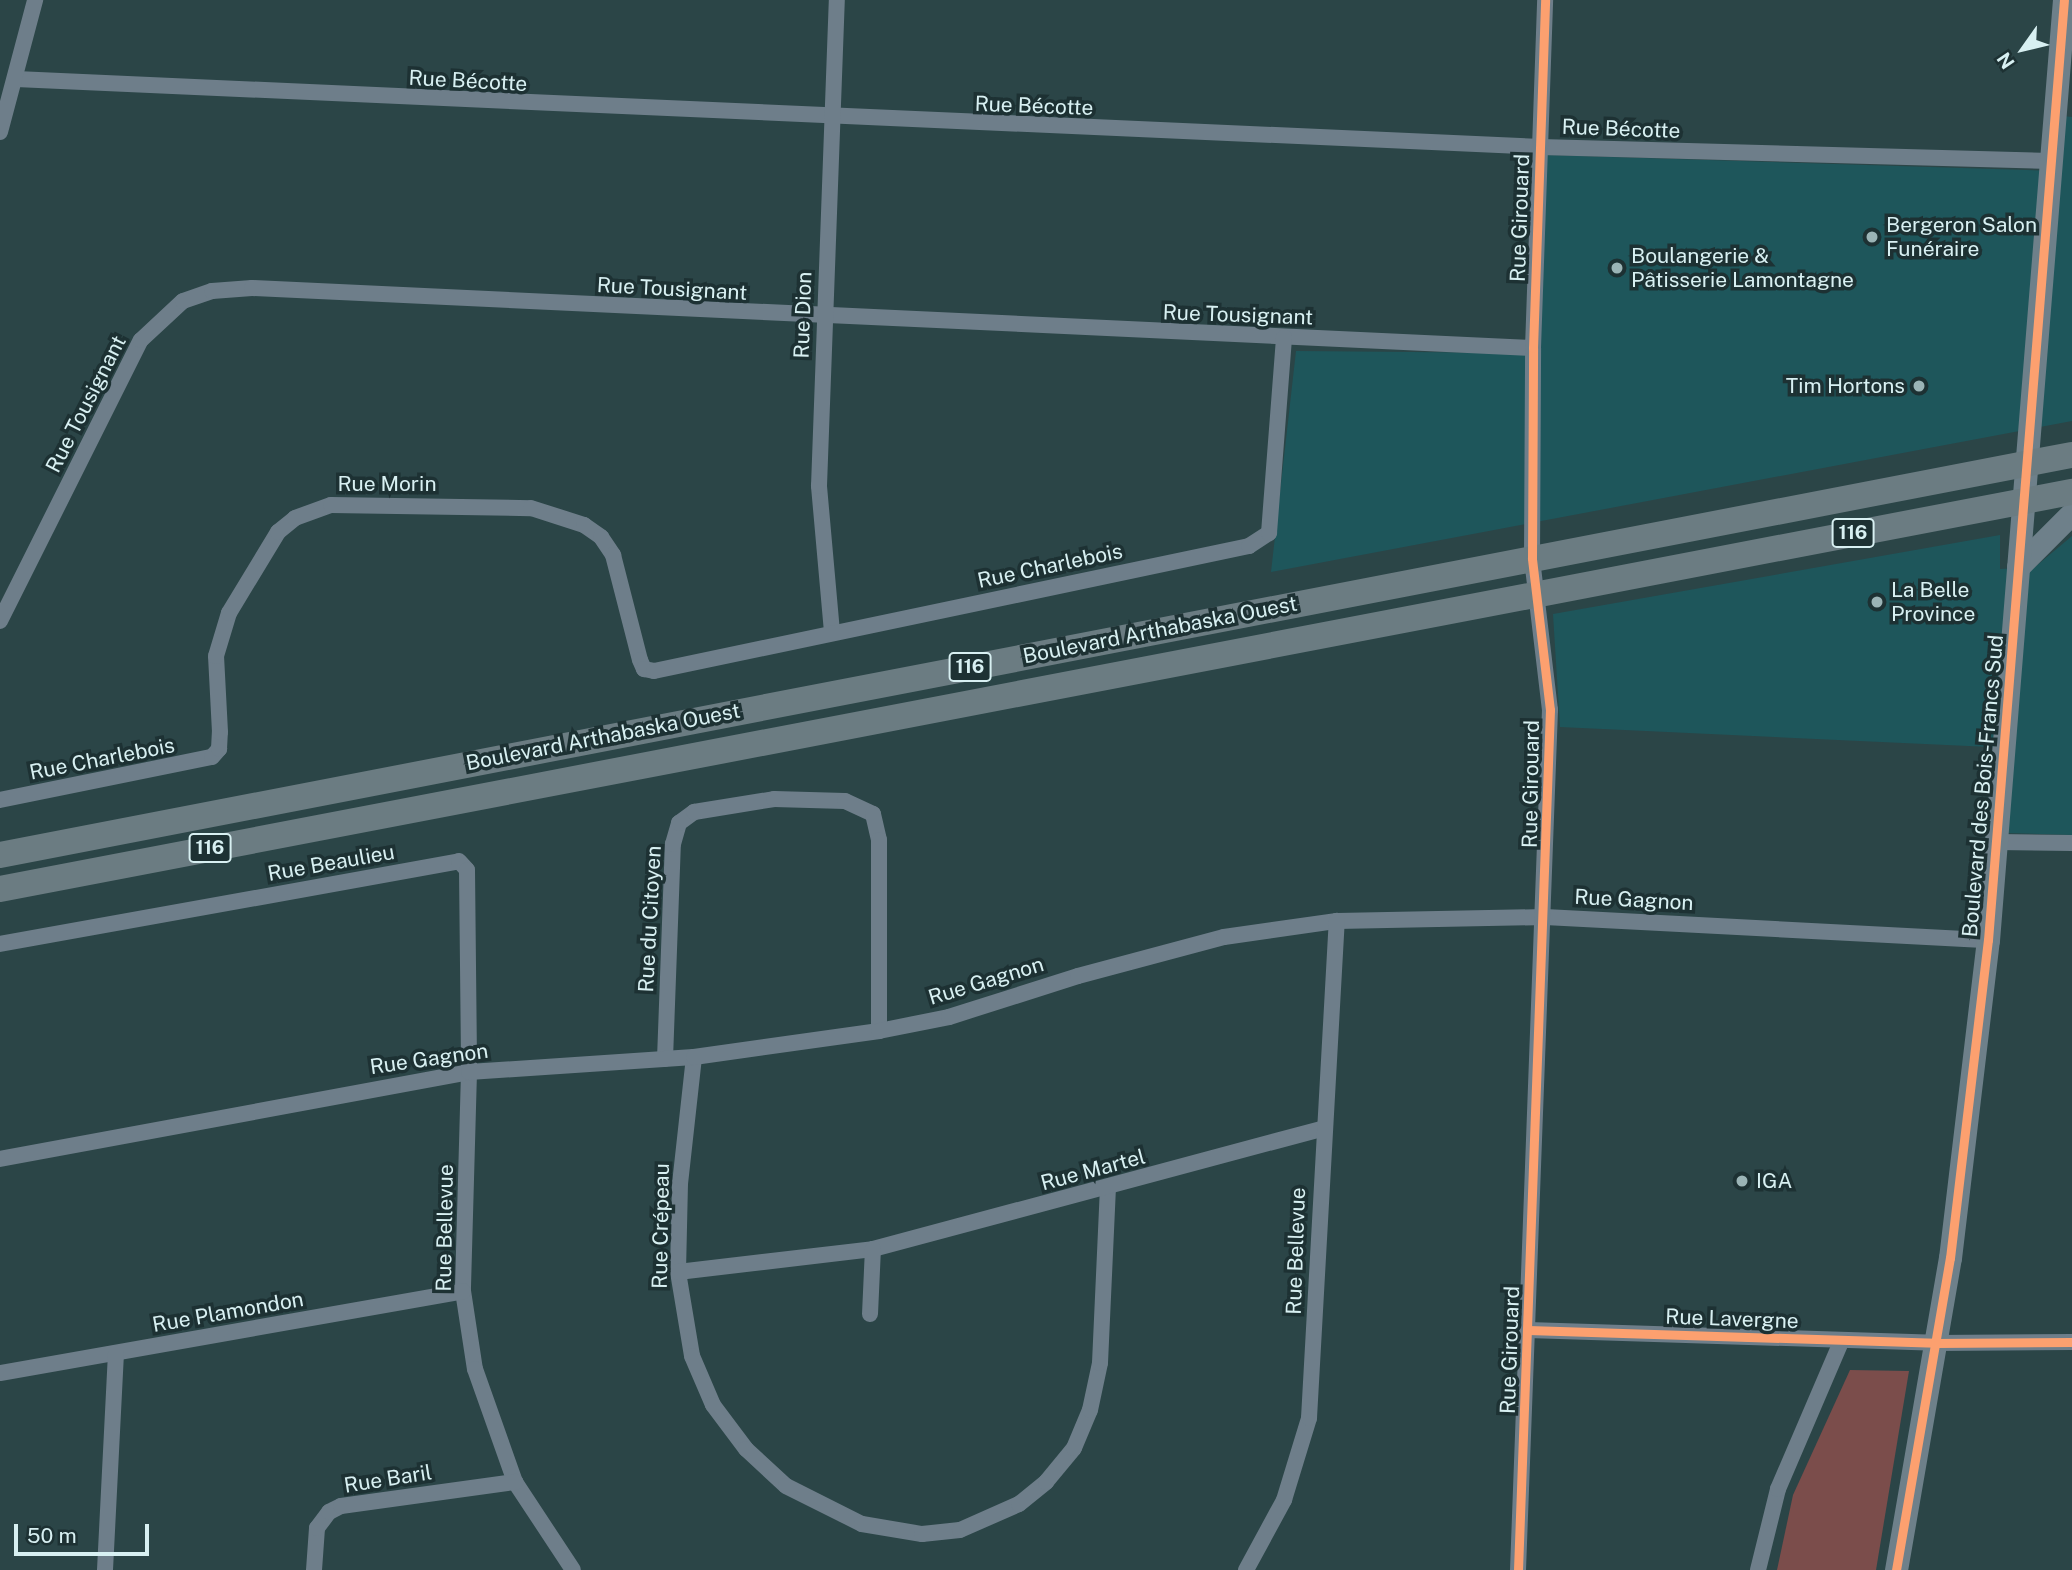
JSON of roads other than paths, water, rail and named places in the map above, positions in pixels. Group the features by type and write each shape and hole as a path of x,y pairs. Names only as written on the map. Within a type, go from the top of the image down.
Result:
{"main road":[{"name":"Boulevard Arthabaska Ouest","path":"0,855 2072,455"},
{"name":"Boulevard Arthabaska Ouest","path":"0,889 2072,492"}],"street":[{"path":"0,132 35,0"},
{"name":"Rue Dion","path":"832,632 819,486 837,0"},
{"name":"Rue Girouard","path":"1518,1570 1545,917 1550,710 1532,558 1533,348 1545,0"},
{"name":"Boulevard des Bois-Francs Sud","path":"1896,1570 1950,1258 1988,940 2064,0"},
{"name":"Rue Bécotte","path":"16,79 834,118 1540,147 2051,161"},
{"name":"Rue Tousignant","path":"0,621 124,369 159,319 183,301 212,291 252,288 824,318 1533,348"},
{"name":"Rue Charlebois","path":"645,669 654,671 1259,542 1269,533 1284,338"},
{"name":"Rue Morin","path":"212,757 219,749 220,732 216,656 229,613 278,532 312,509 331,505 531,508 584,525 601,537 613,555 645,669"},
{"path":"2018,567 2072,513"},
{"name":"Rue Charlebois","path":"0,800 212,757"},
{"name":"Rue du Citoyen","path":"665,1059 673,844 679,823 694,812 774,799 845,801 873,814 879,840 879,1031"},
{"path":"1997,842 2072,843"},
{"name":"Rue Beaulieu","path":"0,944 459,861 467,870 469,1072"},
{"name":"Rue Gagnon","path":"0,1159 469,1072 694,1057 879,1031 949,1017 1078,976 1224,937 1337,921 1545,917 1988,940"},
{"name":"Rue Bellevue","path":"1246,1570 1284,1500 1309,1418 1322,1129 1337,921"},
{"name":"Rue Crépeau","path":"694,1057 680,1183 677,1272 692,1356 713,1405 746,1449 786,1486 862,1524 922,1534 960,1530 1019,1504 1046,1482 1074,1448 1090,1410 1100,1363 1108,1189"},
{"name":"Rue Bellevue","path":"469,1072 463,1291 484,1405 515,1482 573,1570"},
{"name":"Rue Martel","path":"677,1272 873,1249 1108,1189 1322,1129"},
{"path":"870,1314 873,1249"},
{"name":"Rue Plamondon","path":"0,1373 463,1291"},
{"name":"Rue Lavergne","path":"1528,1329 1935,1343 2072,1342"},
{"path":"1758,1570 1777,1489 1842,1340"},
{"path":"105,1570 116,1353"},
{"name":"Rue Baril","path":"314,1570 317,1528 329,1512 341,1506 515,1482"}],"place":[{"name":"Bergeron Salon Funéraire","path":"1872,237"},
{"name":"Boulangerie & Pâtisserie Lamontagne","path":"1617,268"},
{"name":"Tim Hortons","path":"1919,386"},
{"name":"La Belle Province","path":"1877,602"},
{"name":"IGA","path":"1742,1181"}]}
